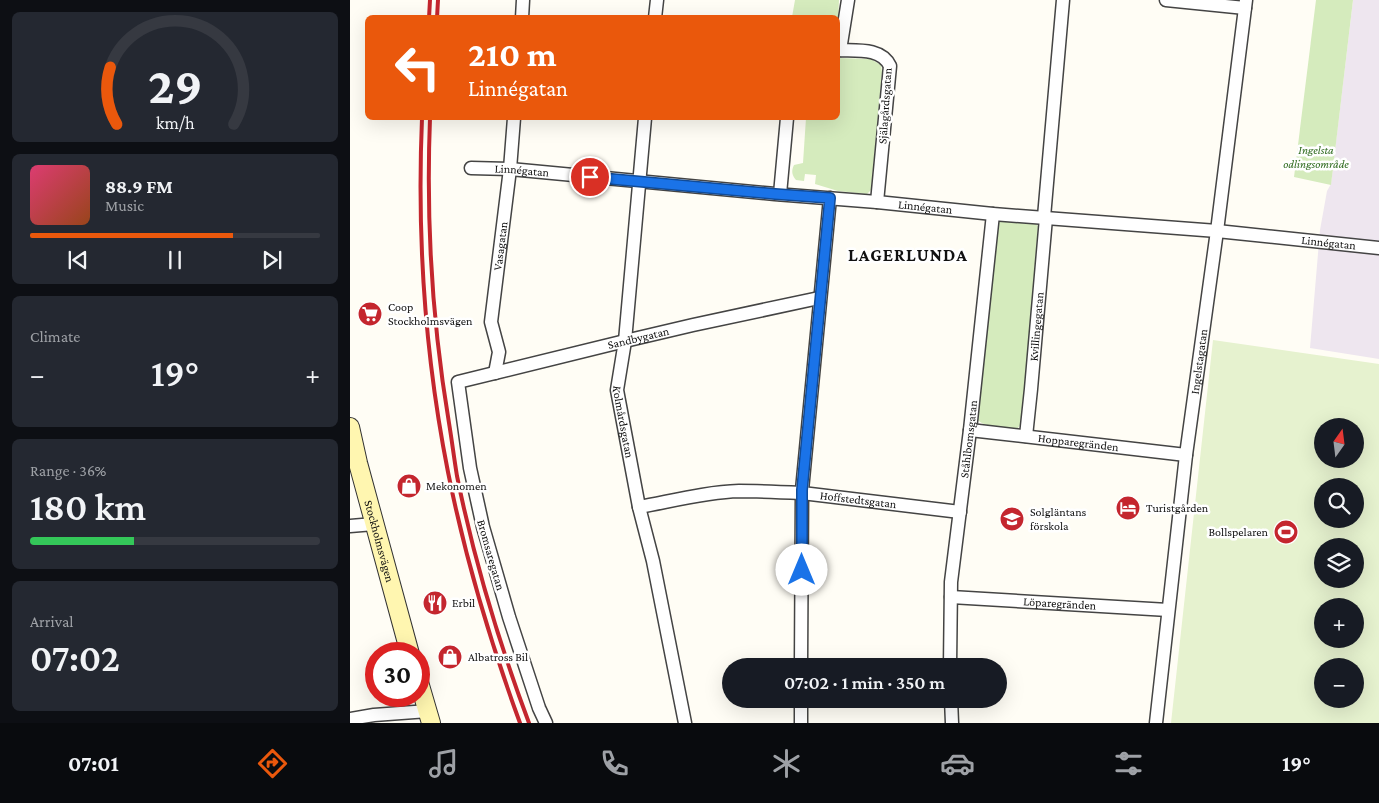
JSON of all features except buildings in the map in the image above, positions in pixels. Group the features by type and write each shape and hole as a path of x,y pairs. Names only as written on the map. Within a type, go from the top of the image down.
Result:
{"main road":[{"name":"Stockholmsvägen","path":"350,427 374,524 407,642"}],"street":[{"path":"522,15 523,0"},
{"path":"655,15 657,0"},
{"path":"840,44 848,0"},
{"name":"Kvillingegatan","path":"1026,436 1063,0"},
{"path":"1166,0 1246,4"},
{"name":"Ingelstagatan","path":"1156,723 1186,455 1218,231 1246,4"},
{"name":"Själagårdsgatan","path":"840,50 873,52 887,60 890,66 877,202"},
{"name":"Vasagatan","path":"495,373 499,352 490,322 510,169 514,120"},
{"name":"Kolmårdsgatan","path":"645,120 625,340 617,390 639,507 653,561 685,723"},
{"path":"780,194 787,120"},
{"name":"Linnégatan","path":"471,168 510,169 993,214 1218,231 1379,248"},
{"path":"801,658 802,493 819,298 830,198"},
{"name":"Ståhlbomsgatan","path":"950,658 951,582 970,430 993,214"},
{"name":"Sandbygatan","path":"458,382 625,340 819,298"},
{"name":"Bromsaregatan","path":"458,382 470,468 483,527 509,617 539,708 546,723"},
{"name":"Hopparegränden","path":"970,430 1186,455"},
{"name":"Hoffstedtsgatan","path":"639,507 694,496 738,491 802,493 960,512"},
{"path":"350,526 374,524"},
{"name":"Löparegränden","path":"951,597 1168,610"},
{"path":"801,708 801,723"},
{"path":"951,708 952,723"},
{"path":"350,719 374,715 429,717"}],"shaded area":[{"path":"1353,0 1379,0 1379,359 1310,348 1320,230 1327,191 1331,184"}],"green space":[{"path":"795,0 839,0 838,15 792,15"},
{"name":"Ingelsta odlingsområde","path":"1316,0 1353,0 1331,185 1294,177"},
{"path":"840,58 871,59 881,65 882,72 871,190 867,194 838,191 815,184 816,175 805,174 804,181 796,180 792,169 794,165 803,163 806,120 840,120"},
{"path":"1001,220 1035,223 1038,226 1022,423 1017,429 990,426 977,419 998,223"},
{"name":"Bollspelaren","path":"1213,340 1379,364 1379,723 1171,723"}],"railway":[{"path":"429,15 430,0"},
{"path":"437,15 438,0"},
{"path":"422,120 421,206 424,295 440,428 470,567 498,661 520,723"},
{"path":"430,120 429,194 434,309 457,476 471,539 488,601 529,723"}],"place":[{"name":"Coop Stockholmsvägen","path":"370,314"},
{"name":"Mekonomen","path":"409,486"},
{"name":"Turistgården","path":"1128,508"},
{"name":"Solgläntans förskola","path":"1012,519"},
{"name":"Bollspelaren","path":"1286,532"},
{"name":"Erbil","path":"435,603"},
{"name":"Albatross Bil","path":"450,657"}],"district":[{"name":"LAGERLUNDA","path":"908,255"}],"route":[{"path":"590,177 830,198 802,490 802,570"}]}
